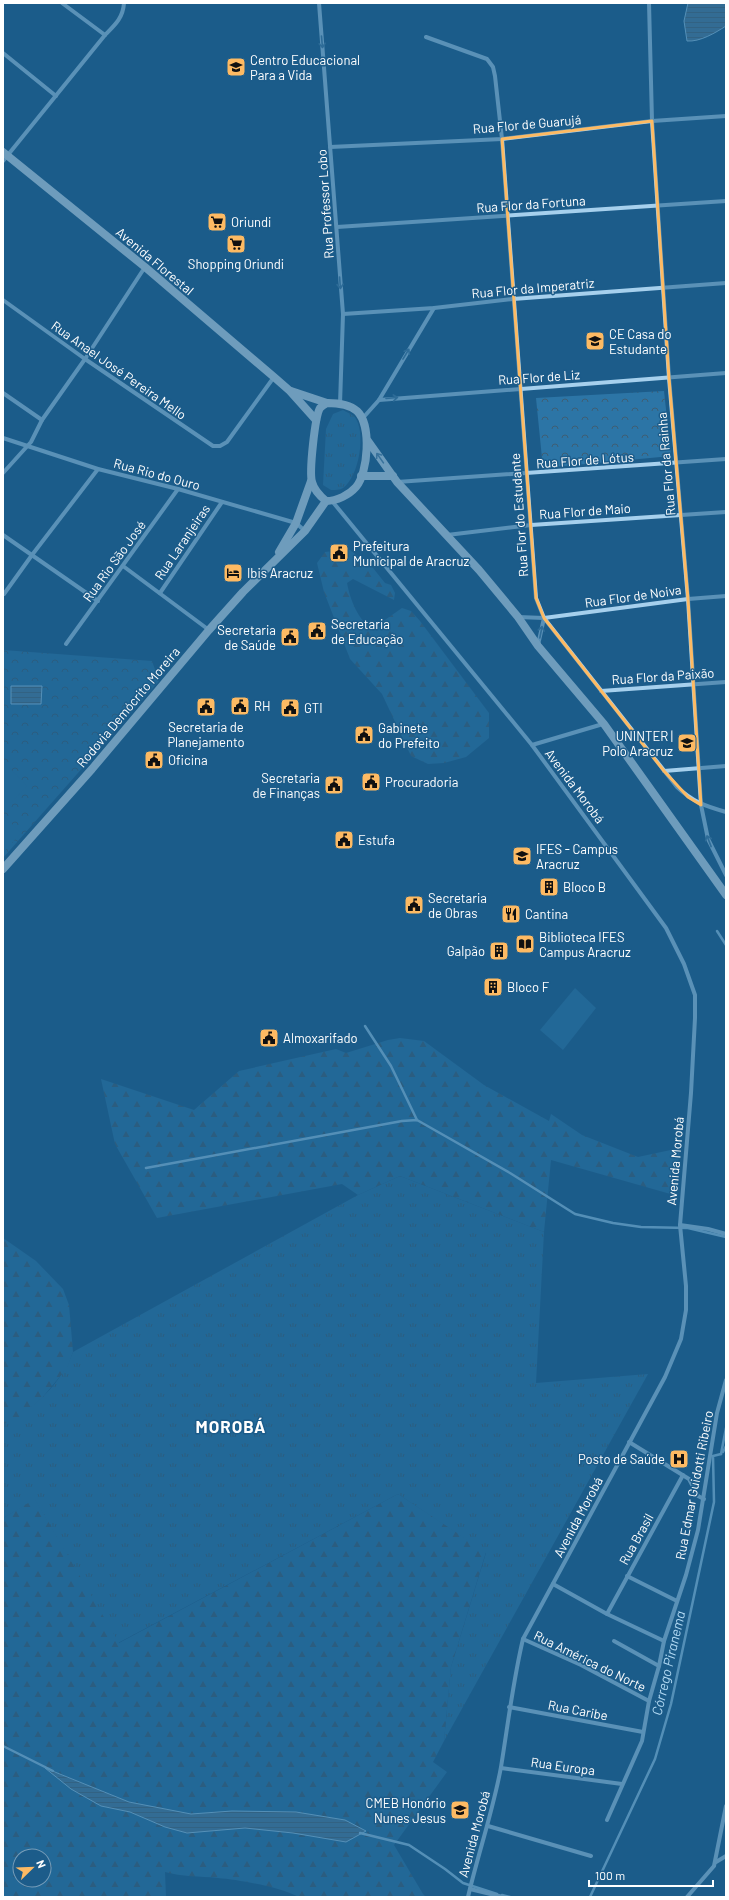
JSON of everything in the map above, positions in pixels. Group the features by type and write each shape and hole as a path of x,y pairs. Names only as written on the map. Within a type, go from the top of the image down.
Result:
{"main road":[{"name":"Avenida Florestal","path":"4,156 145,267 290,390"},
{"path":"290,390 327,403 350,406 357,412 362,419 368,441 395,479 445,535 479,570 518,617 538,646 604,724 726,894"},
{"path":"290,390 316,420"},
{"path":"316,420 320,408 327,403"},
{"name":"Rodovia Demócrito Moreira","path":"274,562 296,524 311,481 313,441 316,420"},
{"path":"311,481 315,490 329,501 349,493 356,487 361,476 368,441"},
{"path":"361,476 395,479"},
{"name":"Rodovia Demócrito Moreira","path":"3,869 92,769 209,630 305,531 329,501"}],"street":[{"path":"62,3 105,35"},
{"path":"4,156 120,19 124,3"},
{"name":"Rua Professor Lobo","path":"319,3 343,314 340,404"},
{"name":"Rua Flor da Rainha","path":"649,3 652,122 669,378 688,599 701,805 708,839 726,875"},
{"name":"Rua Flor do Estudante","path":"426,37 482,56 491,62 495,76 502,139 536,598 544,618 664,771 688,797 701,805 726,812"},
{"path":"3,54 56,96"},
{"name":"Rua Flor de Guarujá","path":"330,147 502,139 652,122 726,116"},
{"name":"Rua Flor da Fortuna","path":"337,227 726,201"},
{"path":"3,473 28,446 35,436 42,420 85,359 145,267"},
{"name":"Rua Flor da Imperatriz","path":"343,314 434,308 513,299 726,283"},
{"name":"Rua Anael José Pereira Mello","path":"3,300 85,359 206,443 213,446 220,446 227,442 274,377"},
{"path":"362,419 379,400 434,308"},
{"name":"Rua Flor de Liz","path":"379,400 726,373"},
{"path":"3,393 42,420"},
{"name":"Rua Rio do Ouro","path":"3,438 98,469 178,489 296,524 305,531"},
{"name":"Rua Flor de Lótus","path":"395,479 526,474 726,459"},
{"path":"4,594 98,469"},
{"name":"Rua Rio São José","path":"66,644 178,489"},
{"name":"Avenida Morobá","path":"329,501 532,745 666,928 684,964 695,995 691,1093 680,1225 686,1286 686,1310 681,1339 665,1377 523,1638 514,1673 501,1768 488,1826 468,1897"},
{"name":"Rua Laranjeiras","path":"160,593 222,502"},
{"name":"Rua Flor de Maio","path":"445,535 531,525 726,512"},
{"path":"3,535 98,601"},
{"path":"123,566 209,630"},
{"name":"Rua Flor de Noiva","path":"518,617 544,618 688,599 726,596"},
{"path":"538,646 544,618"},
{"name":"Rua Flor da Paixão","path":"602,691 726,682"},
{"path":"532,745 604,724"},
{"path":"664,771 726,766"},
{"path":"680,1225 726,1234"},
{"name":"Rua Edmar Guidotti Ribeiro","path":"607,1820 642,1741 649,1701 659,1666 664,1641 692,1552 704,1499 708,1460 715,1420 726,1380"},
{"path":"629,1442 689,1479 698,1496 704,1499"},
{"name":"Rua Brasil","path":"607,1614 626,1576 683,1476"},
{"path":"626,1576 677,1601"},
{"path":"553,1584 607,1614 664,1641"},
{"name":"Rua América do Norte","path":"523,1638 581,1665 649,1701"},
{"path":"614,1641 659,1666"},
{"name":"Rua Caribe","path":"509,1707 643,1732"},
{"name":"Rua Europa","path":"501,1768 622,1784"},
{"path":"687,1897 713,1870 724,1826 726,1806"},
{"path":"488,1826 591,1856"},
{"path":"716,1862 726,1856"},
{"path":"470,1889 503,1897"}],"highlighted area":[{"path":"652,121 669,378 688,599 701,805 688,797 664,771 544,618 536,598 502,139"}],"green space":[{"path":"664,391 671,456 543,468 536,398"},
{"path":"343,410 354,416 358,423 360,432 359,454 357,464 349,482 342,489 331,490 323,485 326,429 333,414"},
{"path":"350,550 373,568 385,583 391,585 395,593 394,600 353,579 347,583 355,609 367,625 372,629 402,608 411,611 489,713 489,738 466,757 444,763 428,764 411,756 382,694 350,659 324,592 317,563 325,552"},
{"path":"3,650 152,661 159,681 3,858"},
{"path":"3,761 27,786 11,803 3,796"},
{"path":"3,815 21,833 3,853"},
{"path":"575,988 596,1008 563,1050 540,1030"},
{"path":"400,1038 424,1041 484,1085 549,1121 551,1114 582,1135 638,1157 680,1148 674,1195 551,1160 544,1232 400,1176 358,1195 342,1184 157,1218 115,1144 101,1079 194,1110 239,1071 336,1049 346,1053 388,1040"},
{"path":"400,1176 544,1232 536,1383 648,1374 444,1741 451,1667 486,1553 398,1494 118,1643 35,1500 3,1518 3,1424 25,1411 54,1385 62,1374 73,1352 358,1195"},
{"path":"3,1238 36,1261 63,1289 69,1305 73,1352 67,1368 42,1398 20,1417 3,1424"},
{"path":"398,1494 486,1552 451,1667 444,1741 433,1762 447,1772 394,1845 426,1897 299,1897 282,1890 249,1882 178,1875 165,1872 166,1897 3,1897 3,1518 35,1499 119,1643","holes":["46,1768 129,1802 191,1814 232,1811 296,1812 345,1820 293,1833 245,1828 165,1827 130,1812 101,1806"]}],"shaded area":[{"path":"688,3 726,3 726,26 702,39 687,41 684,21"},
{"path":"11,686 42,686 41,704 11,704"},
{"path":"45,1768 129,1802 191,1814 232,1811 296,1812 345,1820 366,1831 346,1842 293,1833 245,1828 187,1833 165,1827 130,1812 101,1806 71,1789"}],"waterway":[{"path":"717,931 726,945"},
{"path":"365,1026 391,1066 417,1120"},
{"path":"146,1168 402,1121 417,1120 510,1173 575,1214 613,1223 641,1227 688,1228 726,1237"},
{"name":"Córrego Piranema","path":"721,1454 726,1428"},
{"name":"Córrego Piranema","path":"723,1452 726,1446"},
{"name":"Córrego Piranema","path":"590,1897 655,1759 671,1704 714,1502 713,1456 721,1454"},
{"path":"3,1746 53,1771"},
{"path":"360,1833 409,1845 463,1883 497,1894"},
{"path":"502,1895 510,1897"}],"place":[{"name":"Centro Educacional Para a Vida","path":"236,67"},
{"name":"Oriundi","path":"217,222"},
{"name":"Shopping Oriundi","path":"236,244"},
{"name":"CE Casa do Estudante","path":"595,341"},
{"name":"Prefeitura Municipal de Aracruz","path":"339,553"},
{"name":"Ibis Aracruz","path":"233,573"},
{"name":"Secretaria de Educação","path":"317,631"},
{"name":"Secretaria de Saúde","path":"290,637"},
{"name":"RH","path":"240,706"},
{"name":"Secretaria de Planejamento","path":"206,707"},
{"name":"GTI","path":"290,708"},
{"name":"Gabinete do Prefeito","path":"364,735"},
{"name":"UNINTER | Polo Aracruz","path":"687,743"},
{"name":"Oficina","path":"154,760"},
{"name":"Procuradoria","path":"371,782"},
{"name":"Secretaria de Finanças","path":"334,785"},
{"name":"Estufa","path":"344,840"},
{"name":"IFES - Campus Aracruz","path":"522,856"},
{"name":"Bloco B","path":"549,887"},
{"name":"Secretaria de Obras","path":"414,905"},
{"name":"Cantina","path":"511,914"},
{"name":"Biblioteca IFES Campus Aracruz","path":"525,944"},
{"name":"Galpão","path":"499,951"},
{"name":"Bloco F","path":"493,987"},
{"name":"Almoxarifado","path":"269,1038"},
{"name":"Posto de Saúde","path":"679,1459"},
{"name":"CMEB Honório Nunes Jesus","path":"460,1810"}],"district":[{"name":"MOROBÁ","path":"231,1426"}]}
